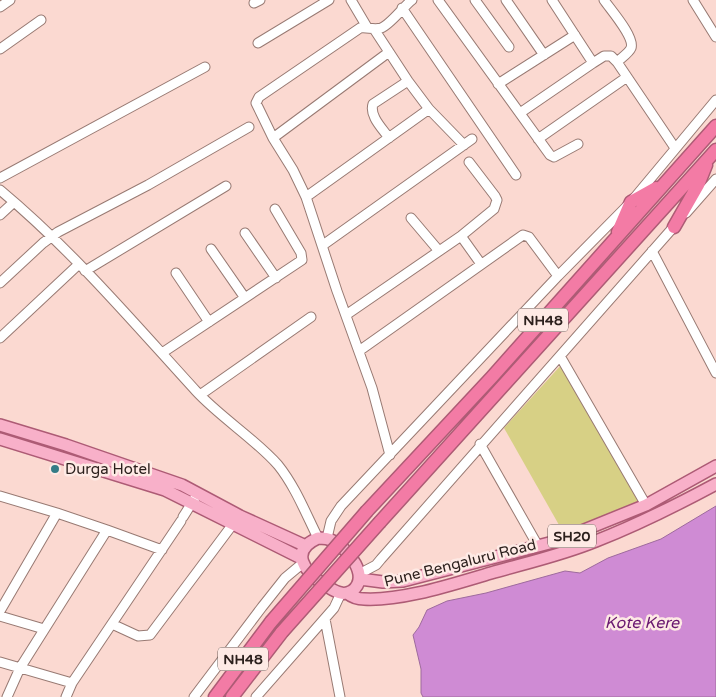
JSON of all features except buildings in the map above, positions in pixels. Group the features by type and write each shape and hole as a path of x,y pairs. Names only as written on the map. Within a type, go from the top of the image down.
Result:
{"highway":[{"name":"NH48","path":"215,697 271,622 368,511 716,126"},
{"name":"NH48","path":"232,697 282,632 714,155"},
{"path":"674,227 714,155"},
{"path":"614,241 631,202 665,183"}],"main road":[{"path":"0,425 128,472 165,490 195,498 306,546"},
{"path":"0,439 128,472"},
{"name":"Pune Bengaluru Road","path":"360,577 383,582 403,581 565,539 646,505 716,466"},
{"name":"Pune Bengaluru Road","path":"344,593 352,597 365,599 388,598 418,592 566,552 596,541 685,501 716,484"},
{"path":"195,498 233,524 302,560 310,574 320,582 344,593 355,588 360,577 348,554 340,546 323,538 306,546 302,560"}],"street":[{"path":"0,7 10,0"},
{"path":"258,43 329,0"},
{"path":"323,245 468,142 429,109 351,0"},
{"path":"390,455 372,388 306,197 256,103 259,97 360,28 385,26 412,0"},
{"path":"438,0 550,155 554,157 578,144"},
{"path":"475,0 509,47"},
{"path":"506,0 544,55"},
{"path":"552,0 593,63"},
{"path":"604,0 632,42 630,49 617,62"},
{"path":"693,0 716,37"},
{"path":"402,8 516,175"},
{"path":"0,49 41,20"},
{"path":"498,84 575,35"},
{"path":"273,138 389,52"},
{"path":"520,113 604,56 611,56 675,148"},
{"path":"0,178 205,67"},
{"path":"538,139 627,77"},
{"path":"389,138 373,114 373,104 408,80"},
{"path":"323,538 334,514 558,276 631,202 716,100"},
{"path":"306,197 429,109"},
{"path":"0,283 52,236 148,185 249,127"},
{"path":"346,315 461,236 494,209 496,205 495,196 469,162"},
{"path":"360,577 376,565 480,444 716,179"},
{"path":"0,338 82,267 226,186"},
{"path":"0,190 52,236 200,395 282,470 323,538"},
{"path":"0,215 14,202"},
{"path":"162,353 300,262 302,257 275,209"},
{"path":"412,218 439,251"},
{"path":"245,233 276,278"},
{"path":"359,351 523,235 529,238 558,276"},
{"path":"461,236 482,264"},
{"path":"211,249 245,298"},
{"path":"652,251 716,373"},
{"path":"176,273 209,322"},
{"path":"200,395 311,316"},
{"path":"560,356 646,505"},
{"path":"480,444 538,546"},
{"path":"66,697 72,682 195,498"},
{"path":"1,499 57,513 162,550"},
{"path":"0,611 57,513"},
{"path":"112,624 138,636 150,635 233,524"},
{"path":"6,697 20,668 107,530"},
{"path":"194,697 279,586 302,560"},
{"path":"256,697 325,619 344,593"},
{"path":"0,616 44,630"},
{"path":"325,619 340,697"},
{"path":"0,662 72,682"}],"shaded area":[{"path":"562,364 642,502 563,532 504,428"}],"water":[{"name":"Kote Kere","path":"716,506 716,697 423,697 421,693 421,669 413,635 427,610 447,601 486,593 565,571 580,573 608,558 661,539"}],"place":[{"name":"Durga Hotel","path":"55,469"}]}
